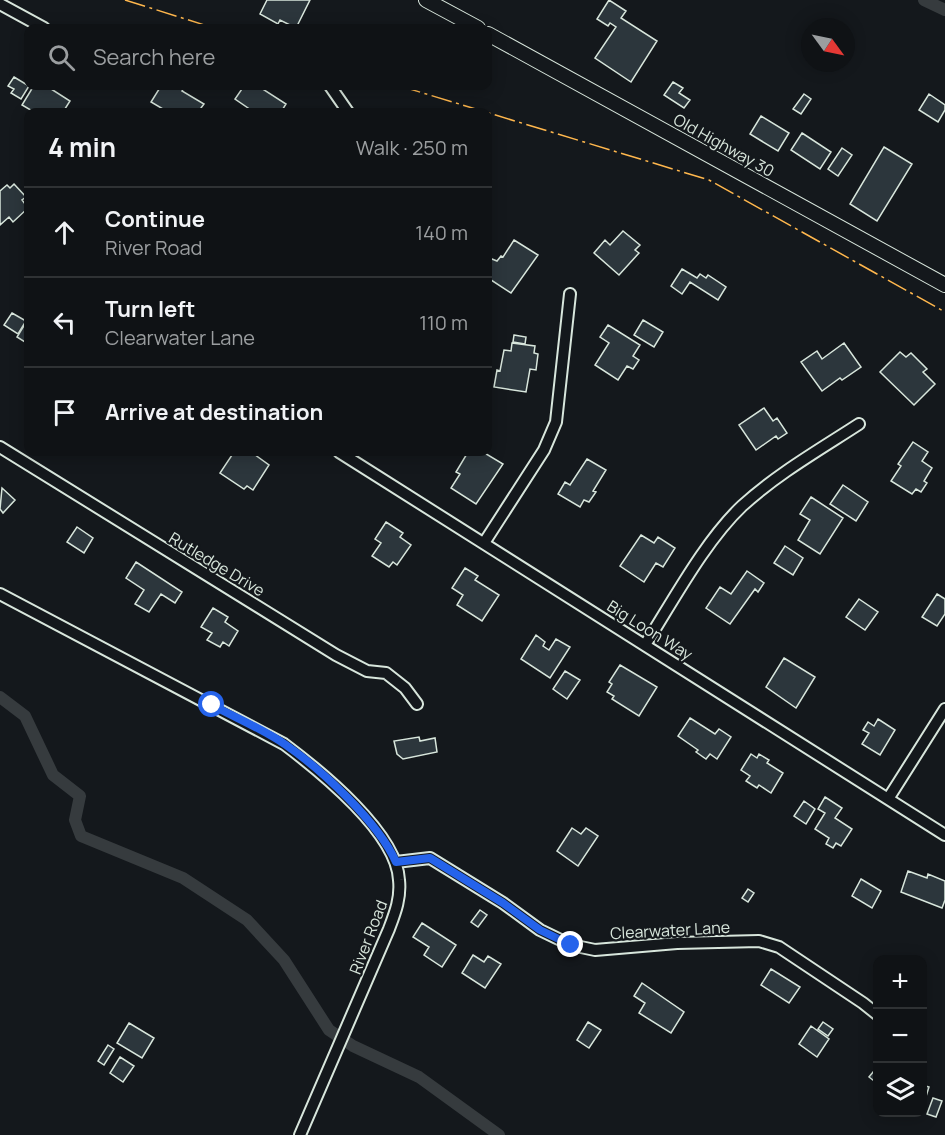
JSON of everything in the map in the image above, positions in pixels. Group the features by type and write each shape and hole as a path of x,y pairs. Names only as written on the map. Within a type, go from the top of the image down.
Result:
{"street":[{"path":"426,0 471,24"},
{"path":"0,2 37,24"},
{"name":"Old Highway 30","path":"492,36 945,285"},
{"path":"333,90 345,108"},
{"path":"484,543 544,450 556,422 570,294"},
{"path":"645,645 713,540 741,507 771,481 859,424"},
{"name":"Rutledge Drive","path":"0,447 336,655 367,670 386,673 405,688 417,704"},
{"name":"Big Loon Way","path":"345,456 945,835"},
{"name":"River Road","path":"0,594 284,744 316,769 368,820 389,847 396,862 399,901 300,1135"},
{"path":"888,799 945,709"},
{"name":"Clearwater Lane","path":"396,862 430,858 503,903 540,930 571,945 596,950 677,943 759,940 779,947 873,1011"}],"building":[{"path":"267,0 310,0 298,24 288,24 280,20 278,24 260,14"},
{"path":"609,0 626,11 621,18 657,41 631,82 595,58 616,27 610,23 608,26 597,19"},
{"path":"14,77 24,83 24,90 27,90 21,99 11,93 14,89 8,86"},
{"path":"673,82 683,88 679,93 690,100 684,108 664,95"},
{"path":"31,90 53,90 70,101 66,108 27,108 22,105"},
{"path":"158,90 183,90 204,104 201,108 161,108 151,102"},
{"path":"241,90 264,90 286,104 284,108 248,108 235,99"},
{"path":"804,94 811,99 801,114 793,109"},
{"path":"929,94 945,105 945,110 938,122 919,110"},
{"path":"761,116 789,133 778,151 750,134"},
{"path":"802,133 831,152 820,169 791,150"},
{"path":"884,147 912,164 877,221 850,204"},
{"path":"842,148 852,155 838,176 828,169"},
{"path":"14,184 24,195 22,200 24,212 13,222 9,217 0,225 0,191 7,185 10,188"},
{"path":"623,231 640,245 635,250 639,253 619,275 594,253 605,240 610,245"},
{"path":"514,240 538,255 511,293 492,281 492,259 497,261 501,256 503,257"},
{"path":"682,269 697,278 700,274 706,278 708,275 726,287 718,300 690,282 682,294 671,286"},
{"path":"12,313 24,320 18,334 4,325"},
{"path":"643,320 663,332 654,347 634,335"},
{"path":"608,325 640,345 633,356 639,360 633,369 627,366 618,380 595,365 609,343 600,337"},
{"path":"24,326 24,341 17,337"},
{"path":"514,335 526,337 525,344 513,342"},
{"path":"512,343 535,346 534,353 538,354 536,370 530,369 526,392 494,387 504,350 511,351"},
{"path":"844,343 861,367 822,391 801,362 817,351 822,359"},
{"path":"900,352 906,357 911,353 927,369 923,372 935,384 914,405 880,372"},
{"path":"764,408 773,421 777,418 787,433 778,439 776,436 756,450 739,425"},
{"path":"913,442 928,452 922,461 932,468 924,481 927,483 921,492 916,489 912,494 891,481 901,466 898,464"},
{"path":"231,456 257,456 269,465 253,490 247,486 244,489 220,473"},
{"path":"466,456 490,456 503,464 476,504 451,488 460,474 456,472"},
{"path":"587,459 606,470 589,502 584,500 580,507 558,494 565,482 570,485"},
{"path":"843,485 868,502 856,521 830,504"},
{"path":"2,488 15,500 3,513 0,509"},
{"path":"811,497 843,518 820,554 798,540 810,520 800,514"},
{"path":"386,522 403,533 400,537 411,545 397,565 393,562 389,567 372,556 381,543 375,539"},
{"path":"77,527 93,538 84,553 67,542"},
{"path":"641,535 654,543 658,537 675,548 663,567 656,563 644,582 620,566"},
{"path":"785,546 803,558 793,575 774,563"},
{"path":"136,562 182,592 175,603 161,594 149,612 135,604 144,590 126,578"},
{"path":"465,568 478,576 475,580 499,595 482,621 457,605 463,595 452,588"},
{"path":"747,571 764,583 758,592 755,589 730,624 706,608 720,587 731,594"},
{"path":"937,594 945,599 945,614 937,626 922,617"},
{"path":"859,599 878,612 865,630 846,617"},
{"path":"213,608 228,617 225,622 238,631 229,646 223,642 220,647 207,640 212,633 201,627"},
{"path":"536,635 545,642 543,646 549,650 556,639 570,647 550,678 521,659"},
{"path":"784,658 815,677 796,708 766,687"},
{"path":"620,665 657,687 639,716 612,699 614,696 607,692 612,684 609,682"},
{"path":"565,671 580,680 567,699 553,689"},
{"path":"690,718 715,734 719,729 731,737 717,759 710,754 706,759 696,752 698,750 678,736"},
{"path":"878,719 895,730 880,755 862,744 869,733 863,730 868,722 874,726"},
{"path":"419,737 420,741 435,738 437,752 403,759 397,754 394,741"},
{"path":"751,754 757,758 759,754 769,760 767,763 783,773 771,793 759,785 757,788 746,781 750,776 741,770"},
{"path":"825,797 842,808 835,818 852,829 841,846 836,843 833,848 826,844 829,838 815,829 825,813 818,809"},
{"path":"804,801 815,809 806,824 794,816"},
{"path":"572,828 581,834 586,828 598,836 578,866 557,851"},
{"path":"908,871 927,878 928,874 945,881 945,900 942,908 901,892"},
{"path":"861,879 881,891 872,908 852,896"},
{"path":"748,889 754,893 748,902 742,898"},
{"path":"480,910 487,915 478,927 471,922"},
{"path":"422,923 456,945 442,967 424,955 429,947 413,937"},
{"path":"473,955 484,962 488,956 501,964 485,988 462,973"},
{"path":"771,969 800,987 789,1003 761,985"},
{"path":"642,983 684,1012 671,1033 639,1013 645,1003 634,996"},
{"path":"588,1022 601,1030 589,1048 577,1040"},
{"path":"823,1022 833,1029 828,1036 818,1029"},
{"path":"129,1023 154,1038 142,1058 117,1043"},
{"path":"811,1026 829,1039 817,1057 799,1044"},
{"path":"108,1045 114,1049 104,1065 98,1061"},
{"path":"120,1057 134,1066 123,1082 110,1073"},
{"path":"933,1098 942,1101 936,1117 927,1114"}],"waterway":[{"path":"924,0 945,10"},
{"path":"0,697 25,716 53,775 80,796 75,820 81,836 183,878 247,920 284,960 329,1030 353,1046 419,1077 499,1135"}],"power":[{"path":"125,0 201,24"},
{"path":"413,90 472,108"},
{"path":"492,114 709,180 945,312"}],"route":[{"path":"212,705 284,744 316,769 368,820 389,847 396,862 430,858 503,903 540,930 571,945"}]}
